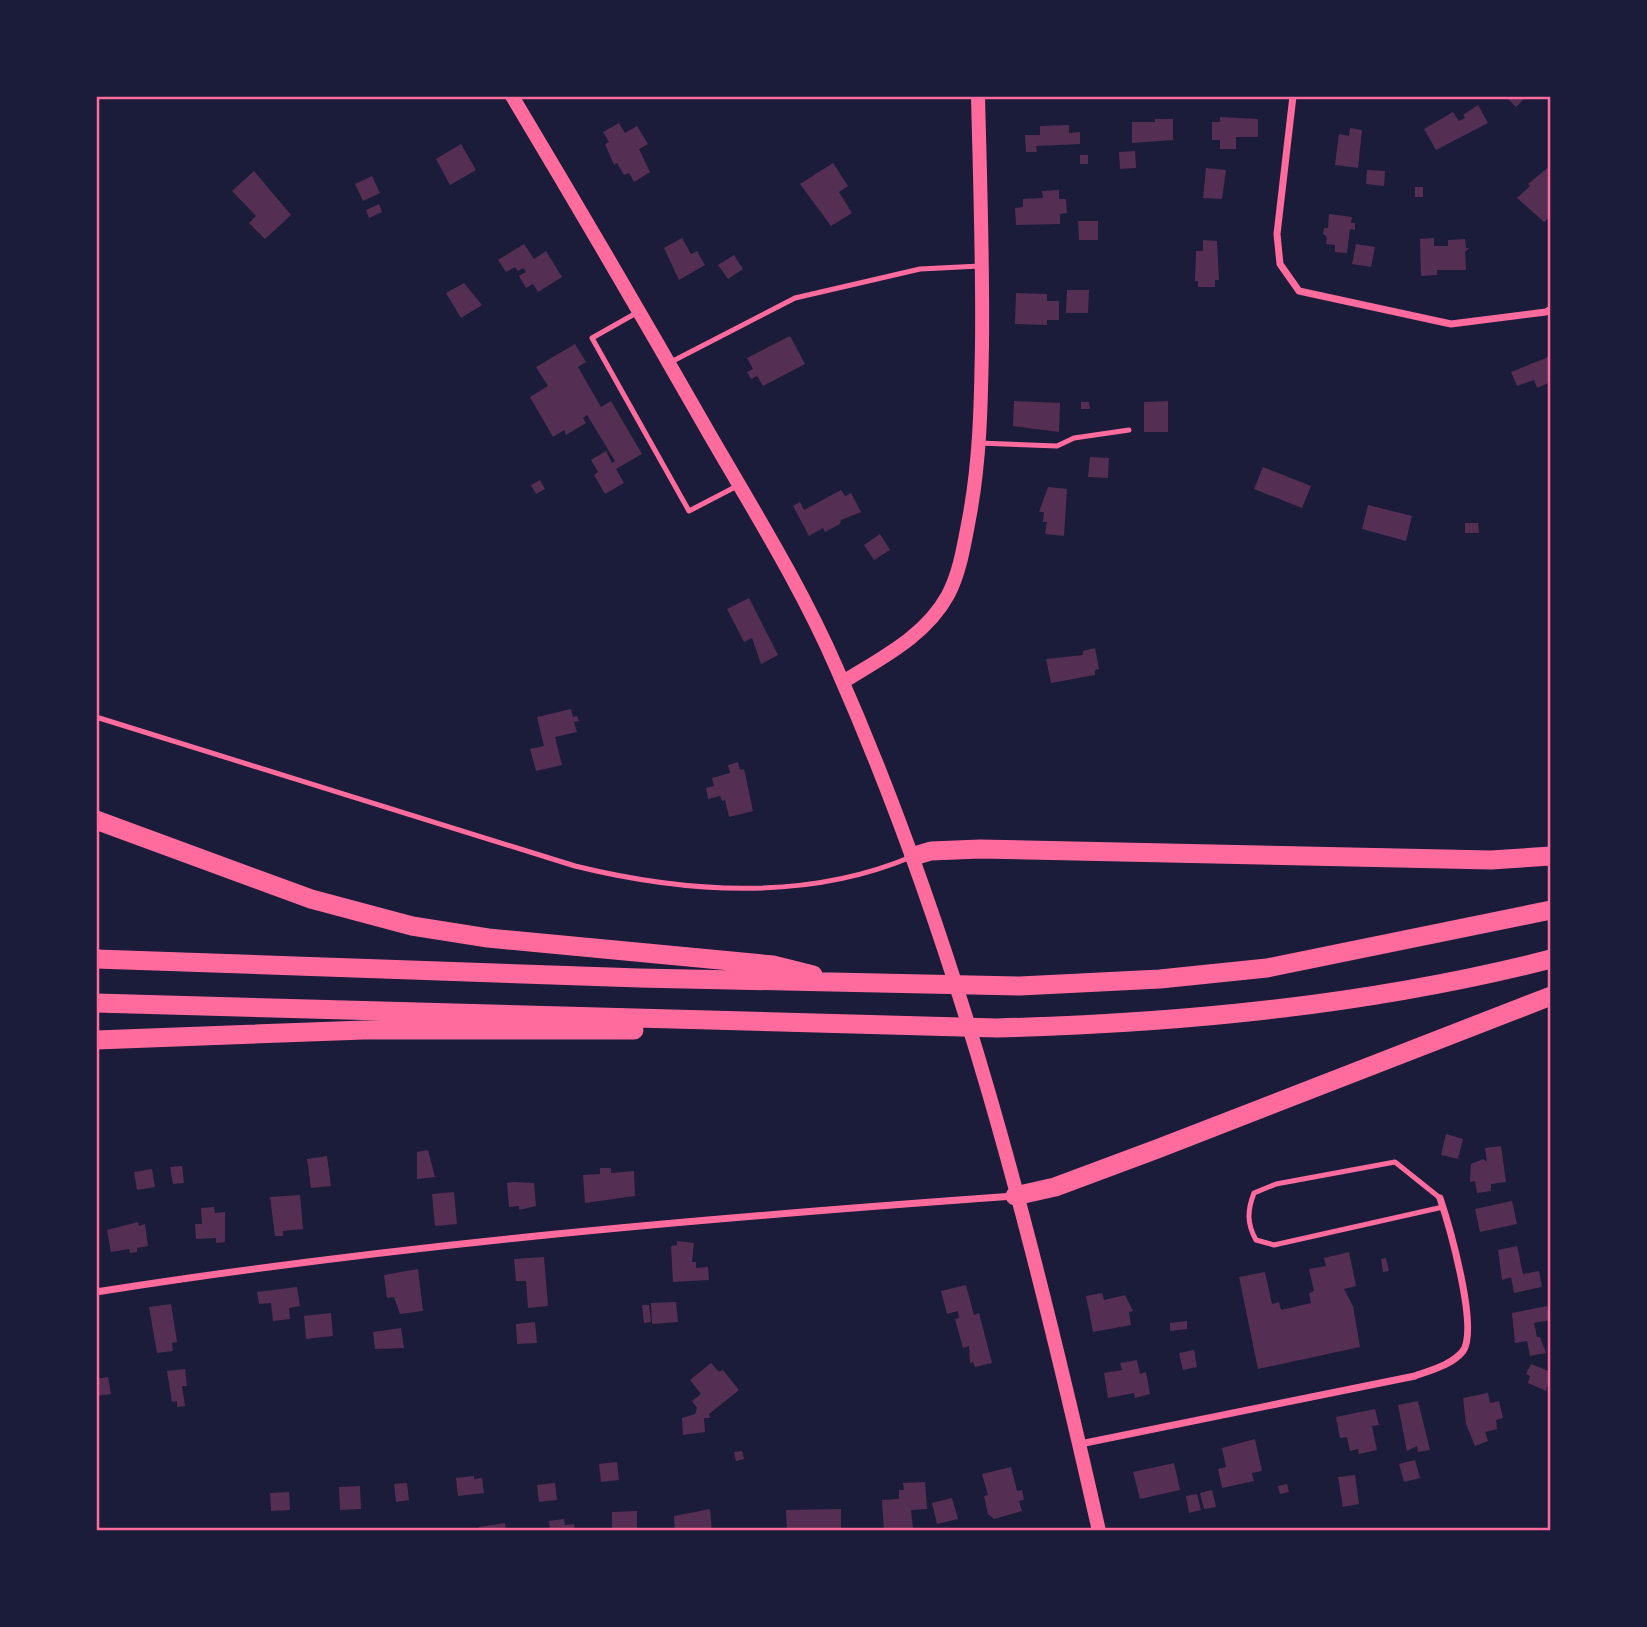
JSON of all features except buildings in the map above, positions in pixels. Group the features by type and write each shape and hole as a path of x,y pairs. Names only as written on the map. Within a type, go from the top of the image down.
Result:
{"highway":[{"path":"96,820 311,900 412,926 488,938 773,965 848,984"},
{"path":"914,856 931,852 980,849 1491,860 1551,856"},
{"path":"96,959 848,984 1020,986 1160,979 1267,968 1551,910"},
{"path":"96,1003 997,1028 1136,1023 1225,1016 1386,993 1551,959"},
{"path":"1015,1196 1055,1187 1144,1154 1551,996"},
{"path":"96,1040 364,1030 618,1031 757,1022"}],"main road":[{"path":"512,96 641,311 802,600 843,682 914,856 982,1064 1079,1444 1098,1531"},
{"path":"843,682 904,644 927,623 948,596 961,561 979,443 983,267 978,96"}],"street":[{"path":"1293,96 1278,234 1280,264 1299,291 1451,324 1546,312 1551,309"},
{"path":"96,1292 267,1265 749,1215 1015,1196"},
{"path":"1079,1444 1415,1376 1447,1363 1463,1351 1468,1337 1467,1312 1440,1198"}],"lane":[{"path":"669,363 795,298 920,268 983,267"},
{"path":"641,311 592,338 689,512 739,485"},
{"path":"979,443 1058,446 1074,438 1129,430"},
{"path":"96,717 575,866 641,882 691,888 778,887 882,868 914,856"},
{"path":"1440,1198 1395,1162 1276,1184 1254,1193 1248,1207 1249,1227 1256,1240 1273,1245 1443,1207"}]}
